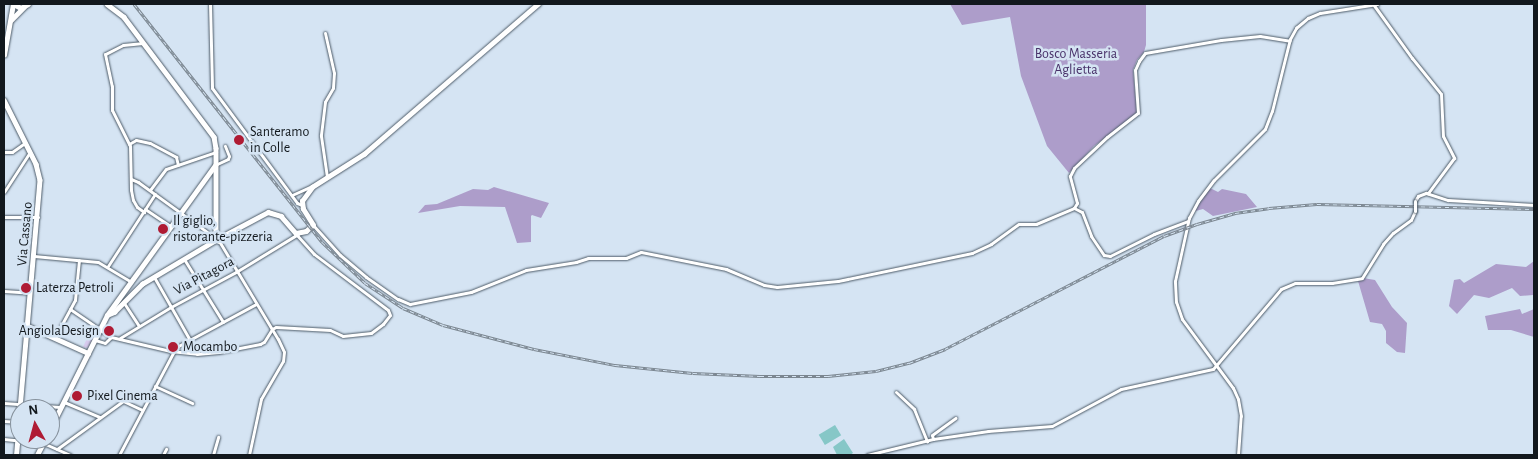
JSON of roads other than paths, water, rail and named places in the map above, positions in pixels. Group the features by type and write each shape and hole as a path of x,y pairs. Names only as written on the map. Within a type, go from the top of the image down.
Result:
{"main road":[{"path":"13,4 18,8 28,5"},
{"path":"4,56 13,4"},
{"path":"107,4 124,17 211,133 216,152 217,238"},
{"path":"107,315 114,312 142,284 217,238 260,215 272,212 281,216 298,234 304,233 312,225 302,205 304,197 315,185 353,162 381,140 538,4"},
{"path":"11,20 28,5"},
{"name":"Via Cassano","path":"4,100 30,151 40,176 38,217 21,399"},
{"path":"60,407 107,315 215,165"},
{"path":"28,326 88,353"}],"street":[{"path":"210,4 212,88 297,203 302,205"},
{"path":"1373,4 1440,94 1443,136 1454,158 1428,193"},
{"path":"1238,455 1240,403 1233,388 1182,319 1176,302 1176,281 1188,221 1198,201 1214,180 1265,130 1272,111 1290,41 1296,28 1313,16 1377,4"},
{"path":"325,33 334,73 333,85 326,98 322,136 328,177"},
{"path":"312,225 340,255 366,277 398,299 414,304 471,292 526,270 576,262 588,258 626,258 641,252 726,269 764,285 776,287 838,281 972,253 991,244 1019,224 1036,224 1074,208 1077,203 1070,176 1074,168 1138,113 1135,70 1139,60 1145,53 1221,40 1260,36 1290,41"},
{"path":"143,43 122,44 105,54 112,86 112,110 129,145 133,200 137,207 170,226"},
{"path":"129,145 136,140 150,143 176,157 178,165"},
{"path":"4,152 12,152 25,143"},
{"path":"215,165 228,159 230,156 225,146"},
{"path":"4,192 30,151"},
{"path":"150,190 166,169 216,152"},
{"path":"131,179 150,190 217,238 282,346 284,357 261,398 249,455"},
{"path":"292,195 315,185"},
{"path":"867,455 933,439 1054,426 1121,389 1208,370 1216,366 1281,289 1295,282 1332,283 1362,278 1382,244 1393,232 1411,220 1418,196 1428,193 1448,200 1534,204"},
{"path":"108,266 155,194"},
{"path":"1074,208 1082,212 1091,236 1104,255 1110,256 1154,234 1188,221"},
{"path":"4,217 38,217"},
{"path":"70,310 111,337 172,351 211,353 256,345 264,342 272,329 280,327 325,330 343,336 376,331 390,315 388,310 311,251 298,234"},
{"name":"Via Pitagora","path":"119,338 171,306 236,272 298,234"},
{"path":"34,256 98,262 108,266 131,282"},
{"path":"184,259 223,322"},
{"path":"55,337 75,300 79,260"},
{"path":"154,277 190,340"},
{"path":"4,291 31,293"},
{"path":"124,303 139,326"},
{"path":"119,455 172,351 256,304"},
{"path":"94,339 103,343 111,337"},
{"path":"155,386 192,403"},
{"path":"896,392 914,409 926,441"},
{"path":"63,401 100,417"},
{"path":"60,447 123,401 142,410"},
{"path":"933,439 932,435 955,418"},
{"path":"213,455 218,437"},
{"path":"57,449 70,455"},
{"path":"163,455 166,449"}],"railway":[{"path":"134,4 322,242 365,283 403,308 443,325 534,349 615,365 693,373 760,376 828,376 876,371 909,363 945,349 1164,236 1235,213 1317,204 1534,209"}],"place":[{"name":"Santeramo in Colle","path":"239,140"},
{"name":"Il giglio, ristorante-pizzeria","path":"163,229"},
{"name":"Laterza Petroli","path":"26,288"},
{"name":"AngiolaDesign","path":"109,331"},
{"name":"Mocambo","path":"173,347"},
{"name":"Pixel Cinema","path":"77,396"}],"park label":[{"name":"Bosco Masseria Aglietta","path":"1076,62"}]}
